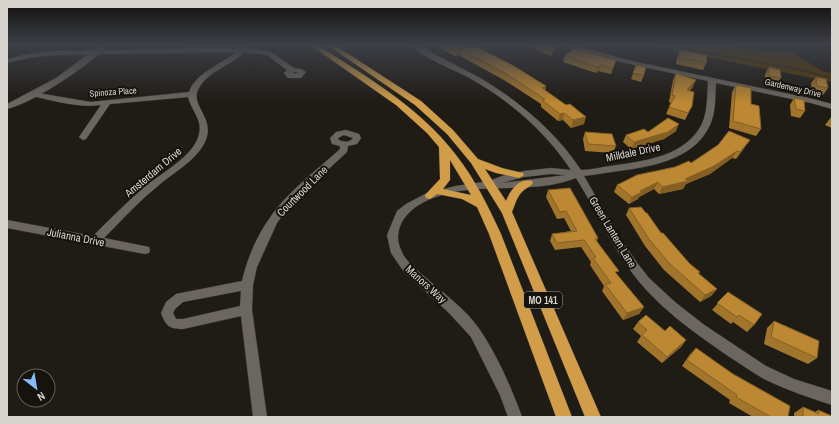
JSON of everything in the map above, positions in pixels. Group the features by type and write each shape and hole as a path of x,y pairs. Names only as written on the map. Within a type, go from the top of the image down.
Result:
{"highway":[{"name":"MO 141","path":"340,64 416,117 444,146 472,186 482,205 497,241 564,417"},
{"name":"MO 141","path":"359,64 418,103 450,132 475,161 506,212 593,417"},
{"path":"444,146 446,174 445,180 436,194 464,196 482,205"},
{"path":"475,161 500,171 519,175"},
{"path":"506,212 514,192 528,183"}],"street":[{"path":"7,107 35,94 66,75 81,64"},
{"path":"192,94 194,89 207,76 223,64"},
{"path":"284,64 292,70"},
{"name":"Green Lantern Lane","path":"448,64 479,81 524,112 556,143 579,174 623,251 654,292 696,327 771,376 797,387 832,398"},
{"name":"Gardenway Drive","path":"638,64 813,101 832,107"},
{"name":"Milldale Drive","path":"490,184 504,186 564,179 579,174 650,162 667,157 691,144 703,131 707,121 712,80"},
{"name":"Spinoza Place","path":"35,94 80,103 106,104 192,94"},
{"name":"Amsterdam Drive","path":"96,240 136,200 156,182 188,158 198,147 204,137 205,127 203,118 193,103 192,94"},
{"path":"83,137 106,104"},
{"name":"Courtwood Lane","path":"260,417 246,310 247,285 251,267 273,220 287,203 344,150 344,145"},
{"name":"Milldale Drive","path":"490,184 500,179 519,175 558,171 579,174"},
{"name":"Manors Way","path":"490,184 472,186 436,194 409,206 401,214 392,235 396,253 408,269 452,308 475,333 506,392 513,417"},
{"name":"Julianna Drive","path":"7,224 145,250"},
{"path":"246,310 183,324 174,324 168,318 167,313 170,306 180,298 247,285"}],"shaded area":[{"path":"740,64 811,64 824,72 832,73 832,82"}],"building":[{"path":"487,64 510,64 514,66 546,86 542,88 566,105 570,104 586,117 573,120 564,113 560,114 542,100 545,99 505,73"},
{"path":"589,64 615,64 613,68 600,65 598,67"},
{"path":"636,65 646,67 644,75 633,73"},
{"path":"769,67 780,70 781,78 769,76"},
{"path":"676,73 696,80 687,90 694,92 692,106 688,113 669,107 675,96 672,95"},
{"path":"816,77 826,79 828,88 817,86"},
{"path":"736,85 751,88 751,104 759,106 761,129 733,121"},
{"path":"794,98 804,100 805,111 796,109"},
{"path":"668,118 679,124 668,132 634,142 626,135 644,129 648,132"},
{"path":"729,131 750,140 740,152 737,151 714,166 685,179 688,181 662,187 658,182 632,197 617,185 637,175 675,167 689,161 691,163 718,145"},
{"path":"585,132 612,134 616,146 588,144"},
{"path":"570,188 598,238 595,239 619,271 615,272 644,307 627,313 605,284 611,283 593,258 596,257 584,240 557,243 552,234 577,231 566,211 560,212 548,190"},
{"path":"641,207 661,233 663,233 690,264 700,272 698,273 717,289 705,295 669,263 649,239 629,208"},
{"path":"728,292 762,314 754,325 739,315 737,317 717,303"},
{"path":"646,315 665,331 670,326 686,340 667,357 642,335 647,330 638,322"},
{"path":"774,321 819,341 817,358 771,337"},
{"path":"696,348 733,374 790,406 788,417 771,417 736,397 737,395 687,360"},
{"path":"803,407 819,414 818,410 832,417 803,417"}],"waterway":[{"path":"768,64 832,78"}]}
